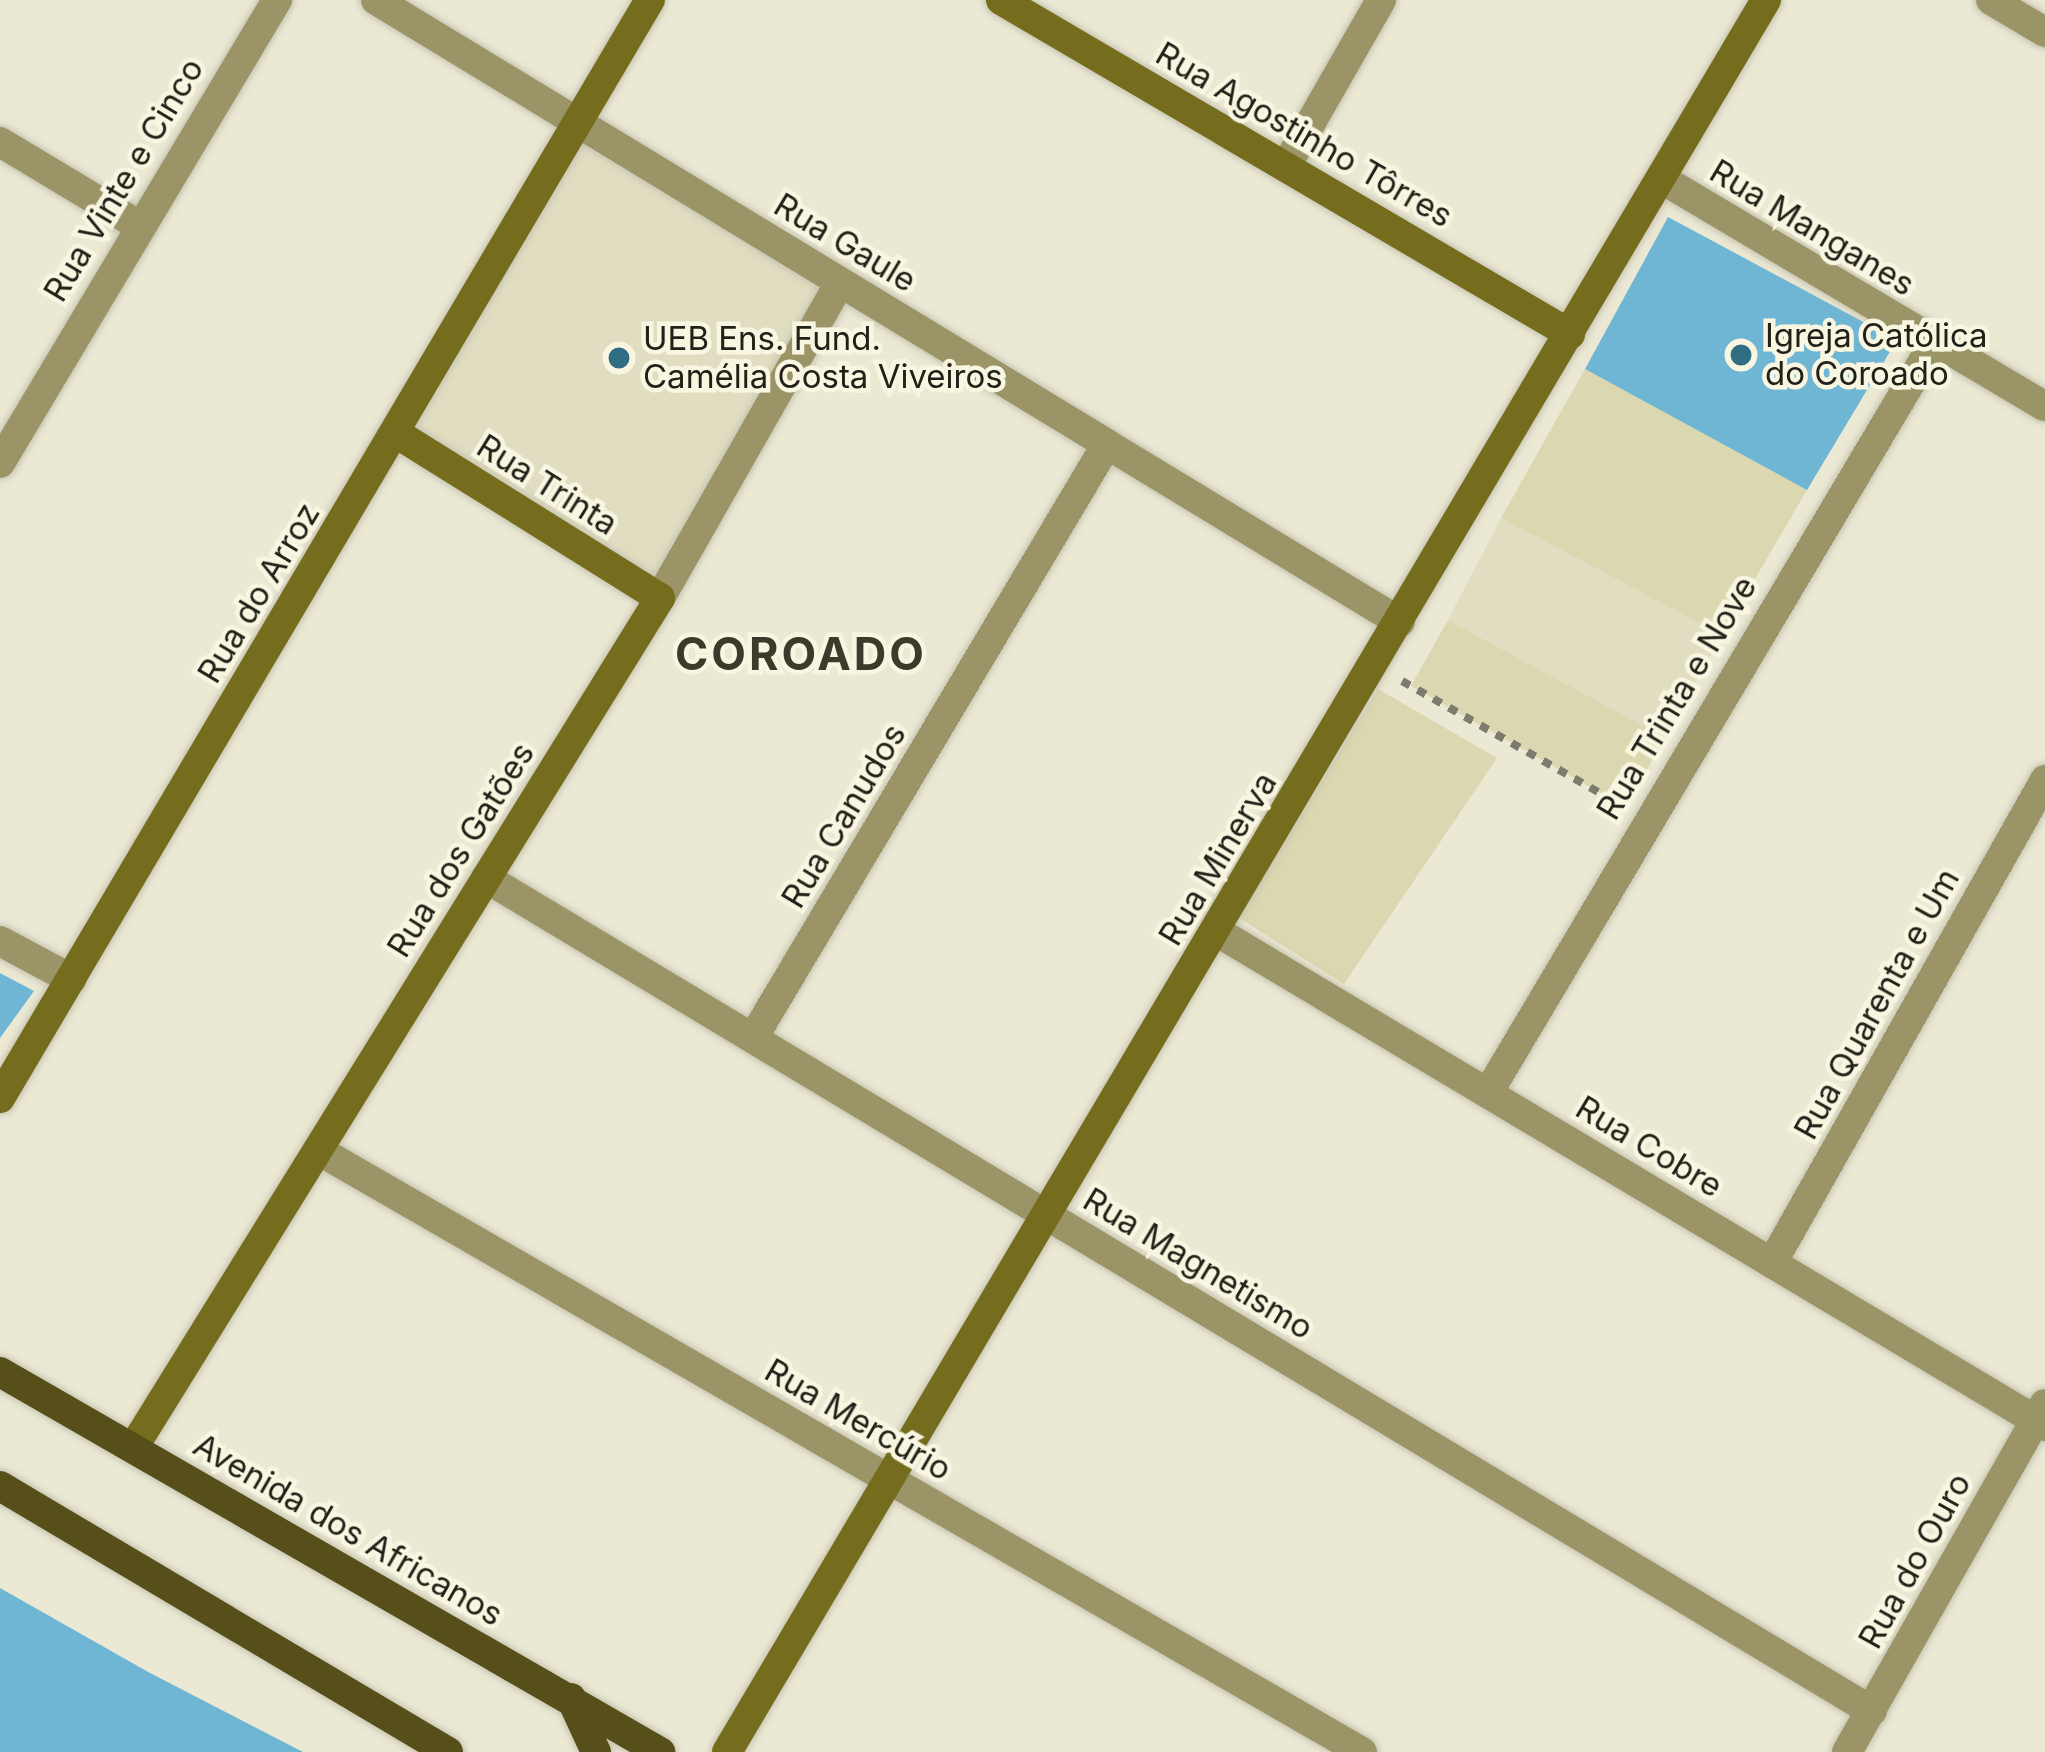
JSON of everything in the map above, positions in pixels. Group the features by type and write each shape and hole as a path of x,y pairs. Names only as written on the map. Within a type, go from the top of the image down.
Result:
{"main road":[{"name":"Avenida dos Africanos","path":"0,1372 660,1752"},
{"path":"0,1486 448,1752"},
{"path":"571,1698 596,1752"}],"street":[{"name":"Rua Vinte e Cinco","path":"0,463 135,223 277,0"},
{"name":"Rua Gaule","path":"376,0 1400,622"},
{"name":"Rua do Arroz","path":"0,1098 650,0"},
{"path":"1286,166 1381,0"},
{"name":"Rua Minerva","path":"728,1752 1570,334 1667,182 1766,0"},
{"path":"1991,0 2045,32"},
{"name":"Rua Agostinho Tôrres","path":"1010,2 1570,334"},
{"path":"0,142 135,223"},
{"name":"Rua Manganes","path":"1667,182 2045,406"},
{"name":"Rua dos Gatões","path":"133,1448 660,598 840,283"},
{"name":"Rua Trinta e Nove","path":"1488,1093 1646,819 1934,343"},
{"name":"Rua Trinta","path":"396,433 660,598"},
{"name":"Rua Canudos","path":"753,1038 1107,444"},
{"name":"Rua Quarenta e Um","path":"1772,1263 2045,780"},
{"name":"Rua Magnetismo","path":"486,878 1872,1711"},
{"name":"Rua Cobre","path":"1216,931 1772,1263 2042,1417"},
{"path":"0,941 71,979"},
{"name":"Rua Mercúrio","path":"318,1150 1361,1752"},
{"name":"Rua do Ouro","path":"1846,1752 2042,1417"}],"path":[{"path":"1374,665 1646,819"}],"shaded area":[{"name":"UEB Ens. Fund. Camélia Costa Viveiros","path":"579,124 840,283 660,598 396,433"},
{"path":"1585,369 1807,490 1722,635 1501,518"},
{"path":"1501,518 1722,635 1664,737 1448,620"},
{"path":"1448,620 1664,737 1627,808 1411,686"},
{"path":"1378,689 1497,758 1344,984 1239,918"}],"building":[{"name":"Igreja Católica do Coroado","path":"1668,217 1897,340 1807,490 1585,369"},
{"path":"0,973 34,991 0,1038"},
{"path":"0,1588 150,1673 303,1752 0,1752"}],"place":[{"name":"Igreja Católica do Coroado","path":"1741,355"},
{"name":"UEB Ens. Fund. Camélia Costa Viveiros","path":"619,358"}],"district":[{"name":"COROADO","path":"801,654"}]}
